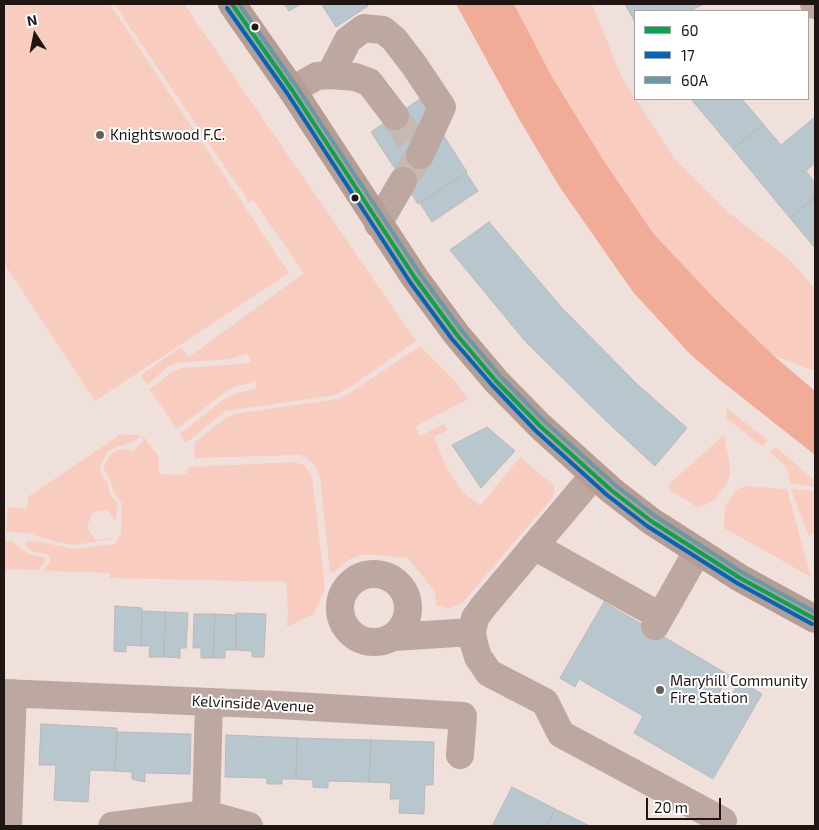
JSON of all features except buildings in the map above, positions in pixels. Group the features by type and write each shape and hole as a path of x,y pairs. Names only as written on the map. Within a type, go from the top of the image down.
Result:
{"main road":[{"path":"232,4 292,90 378,224 439,313 477,359 540,426 594,475 651,521 697,552 760,590 815,619"}],"street":[{"path":"330,75 348,40 364,28 383,30 388,34 414,65 442,107 420,155"},
{"path":"292,90 317,76 355,77 368,82 395,116"},
{"path":"378,224 403,181"},
{"path":"594,475 475,618 472,632 478,657 489,673 545,702 561,734 723,821"},
{"path":"534,546 657,621 697,552"},
{"path":"393,637 472,632"},
{"path":"8,693 8,826"},
{"name":"Kelvinside Avenue","path":"8,693 463,716 460,755"},
{"path":"206,814 210,702"},
{"path":"112,826 206,814 249,826"}],"shaded area":[{"name":"Knightswood F.C.","path":"4,4 110,4 289,273 95,401 4,263"},
{"path":"114,4 184,4 416,341 339,393 225,411 186,443 180,434 223,400 235,394 256,388 256,381 228,390 177,429 149,389 181,368 251,362 247,354 229,359 177,363 169,366 147,385 141,375 181,347 189,357 304,273 253,200 249,202"},
{"path":"456,4 514,4 551,75 602,158 653,233 715,299 773,355 815,391 815,455 690,354 633,292 559,186 519,119"},
{"path":"514,4 592,4 622,78 634,96 634,100 636,100 674,158 728,212 788,258 815,289 815,371 773,355 715,299 653,233 602,158 551,75"},
{"path":"420,346 456,382 468,399 416,426 420,436 444,424 448,430 434,437 447,469 462,491 480,506 520,457 554,486 552,498 463,602 448,609 436,605 435,592 408,558 361,555 348,560 333,573 330,572 320,478 314,464 307,458 299,455 194,458 195,442 234,414 338,399"},
{"path":"726,408 768,440 762,446 727,419"},
{"path":"121,434 141,436 131,443 107,452 100,467 101,474 108,484 110,494 117,503 116,521 107,510 92,513 87,527 96,540 112,539 75,545 27,533 6,532 8,507 27,509 28,497"},
{"path":"724,435 730,476 724,488 714,500 697,507 667,486"},
{"path":"143,436 158,456 159,474 187,475 188,467 294,462 304,465 312,475 325,588 314,614 287,627 286,582 110,578 110,573 43,571 50,562 50,557 48,554 28,549 25,544 28,541 75,549 114,544 117,541 121,533 122,504 113,491 104,465 110,455 116,451 123,449 133,451 143,442"},
{"path":"776,447 815,481 815,487 790,483 787,468 770,452"},
{"path":"745,486 787,489 811,577 724,528 725,506 736,490"},
{"path":"791,489 815,491 815,532 809,536"},
{"path":"4,541 12,541 28,554 44,557 46,560 38,570 4,569"}],"tunnel":[{"path":"395,116 420,155 403,181"}],"transit line":[{"name":"60","path":"232,4 292,90 415,278 457,335 496,381 540,426 611,490 651,521 740,578 815,619"},
{"name":"60A","path":"239,4 297,87 420,274 462,331 501,377 544,421 615,485 655,516 743,573 815,612"},
{"name":"17","path":"227,8 287,93 410,282 452,339 492,385 536,431 607,495 647,526 737,583 812,624"}],"place":[{"name":"Knightswood F.C.","path":"100,135"},
{"name":"Maryhill Community Fire Station","path":"660,690"}]}
